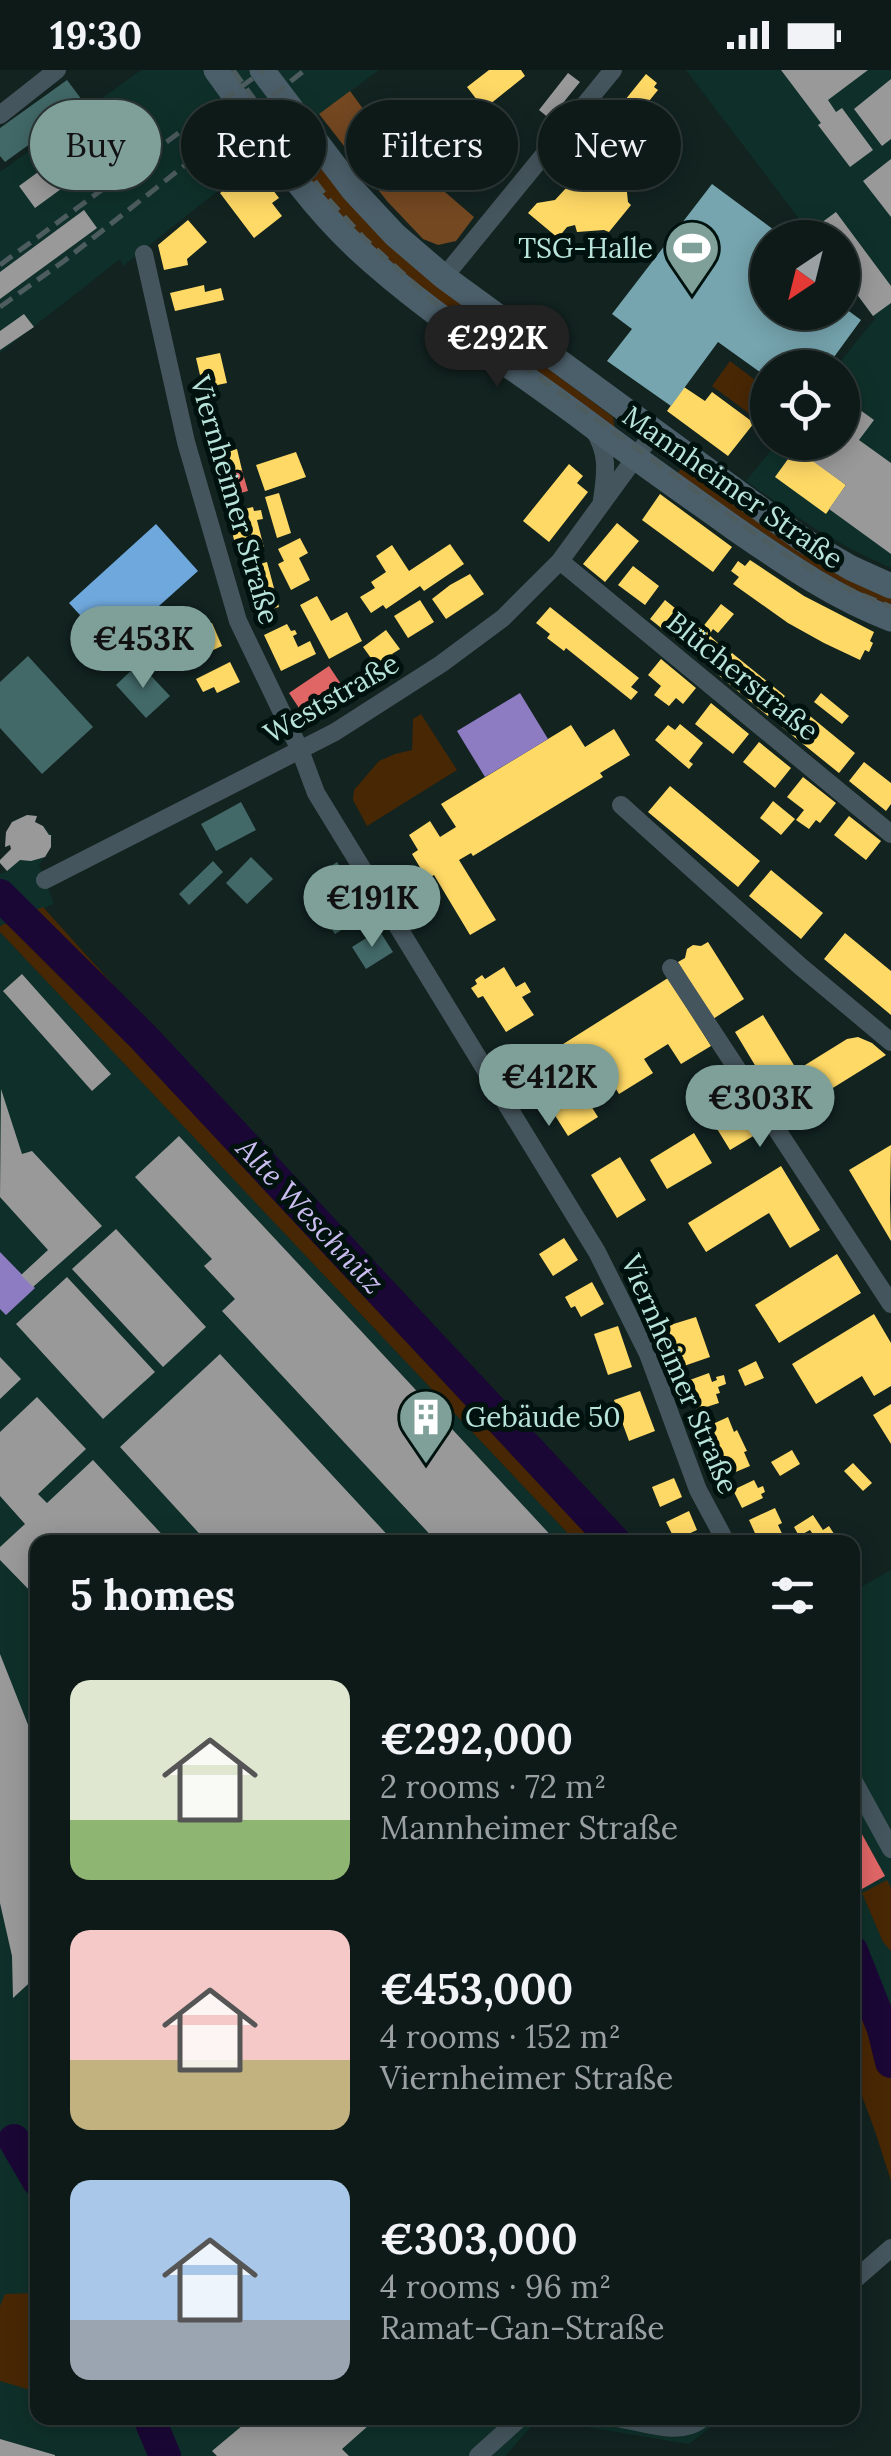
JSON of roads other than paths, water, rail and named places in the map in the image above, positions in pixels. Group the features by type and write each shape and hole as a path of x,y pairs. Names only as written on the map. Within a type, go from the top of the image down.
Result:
{"main road":[{"name":"Mannheimer Straße","path":"216,70 279,156 356,246 398,282 812,581 891,618"},
{"name":"Mannheimer Straße","path":"262,70 353,190 394,235 444,277 814,547 891,586"}],"street":[{"path":"0,116 57,70"},
{"path":"444,277 613,70"},
{"name":"Viernheimer Straße","path":"144,254 186,442 238,621 300,750 316,793 597,1252 648,1354 698,1490 722,1535"},
{"path":"588,422 601,441 606,458 601,505"},
{"name":"Weststraße","path":"45,880 336,732 441,664 503,618 560,561 654,432"},
{"name":"Blücherstraße","path":"560,561 891,834"},
{"path":"621,805 891,1042"},
{"path":"671,968 891,1304"},
{"path":"860,1793 891,1849"},
{"path":"860,2275 891,2248"},
{"path":"478,2456 512,2425"},
{"path":"662,2425 692,2425"}],"waterway":[{"name":"Alte Weschnitz","path":"0,895 144,1038 608,1535"},
{"name":"Alte Weschnitz","path":"860,1971 883,2029 891,2062"},
{"path":"14,2140 30,2167"},
{"path":"152,2425 165,2456"}],"railway":[{"path":"233,70 331,202 433,301 775,548 836,584 891,607"},
{"path":"0,265 264,70"},
{"path":"0,307 305,70"}],"place":[{"name":"TSG-Halle","path":"692,297"},
{"name":"Gebäude 50","path":"426,1466"}]}
